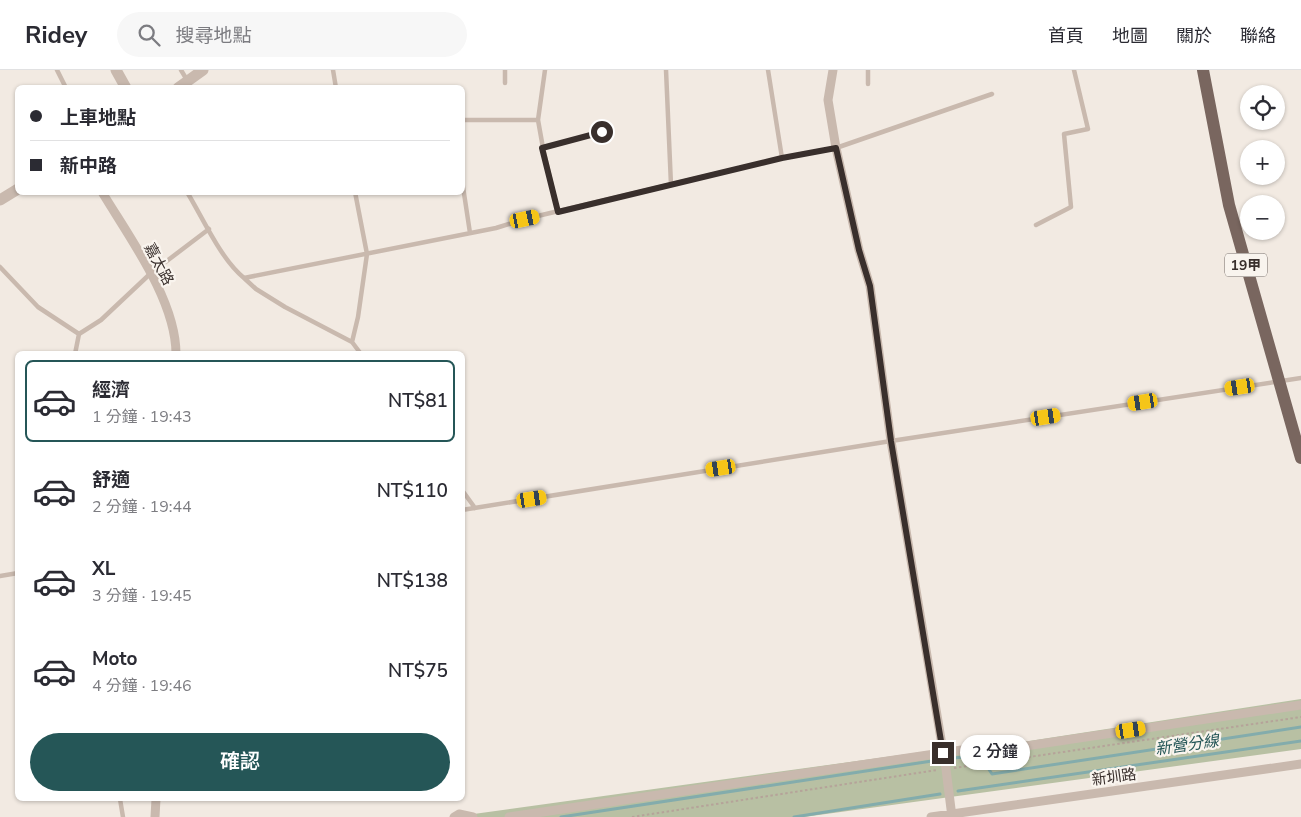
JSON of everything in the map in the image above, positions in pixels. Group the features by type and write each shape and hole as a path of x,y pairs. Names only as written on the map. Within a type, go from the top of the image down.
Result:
{"main road":[{"name":"19甲","path":"1203,70 1229,205 1301,458"}],"street":[{"path":"116,70 124,85"},
{"path":"183,84 203,70"},
{"path":"833,70 828,100 836,148 859,250 870,286 891,441 952,815"},
{"path":"0,200 15,191"},
{"name":"嘉太路","path":"104,195 151,273 168,312 176,351"},
{"path":"509,817 982,747 999,750 1301,705"},
{"name":"新圳路","path":"931,817 1301,764"},
{"path":"155,817 156,801"},
{"path":"454,817 459,814 473,817"}],"lane":[{"path":"57,70 64,85"},
{"path":"182,70 183,84"},
{"path":"333,70 336,85"},
{"path":"505,70 505,83"},
{"path":"545,70 538,120 542,148 558,212"},
{"path":"666,70 671,185"},
{"path":"768,70 782,158"},
{"path":"868,70 868,84"},
{"path":"1036,225 1071,207 1064,134 1088,129 1074,70"},
{"path":"244,278 496,228 525,219 782,158 836,148 992,94"},
{"path":"465,120 538,120"},
{"path":"542,148 602,132"},
{"path":"189,195 235,270 256,289 284,307 352,342 359,351"},
{"path":"352,342 358,317 367,254 356,195"},
{"path":"464,195 470,233"},
{"path":"75,351 79,334 101,320 151,273 209,229"},
{"path":"0,266 38,307 79,334"},
{"path":"465,510 1301,378"},
{"path":"465,494 475,508"},
{"path":"0,576 15,574"},
{"path":"120,801 123,817"}],"path":[{"path":"632,817 989,762 1301,717"}],"green space":[{"path":"1301,699 1301,749 804,817 452,817 987,743 1003,745"}],"waterway":[{"path":"952,758 980,756 992,774 1301,727"},
{"name":"新營分線","path":"958,791 1301,741"},
{"path":"561,817 932,761"},
{"name":"新營分線","path":"794,817 940,794"}],"route":[{"path":"602,132 542,148 558,212 782,158 836,148 859,250 870,286 891,441 943,753"}]}
